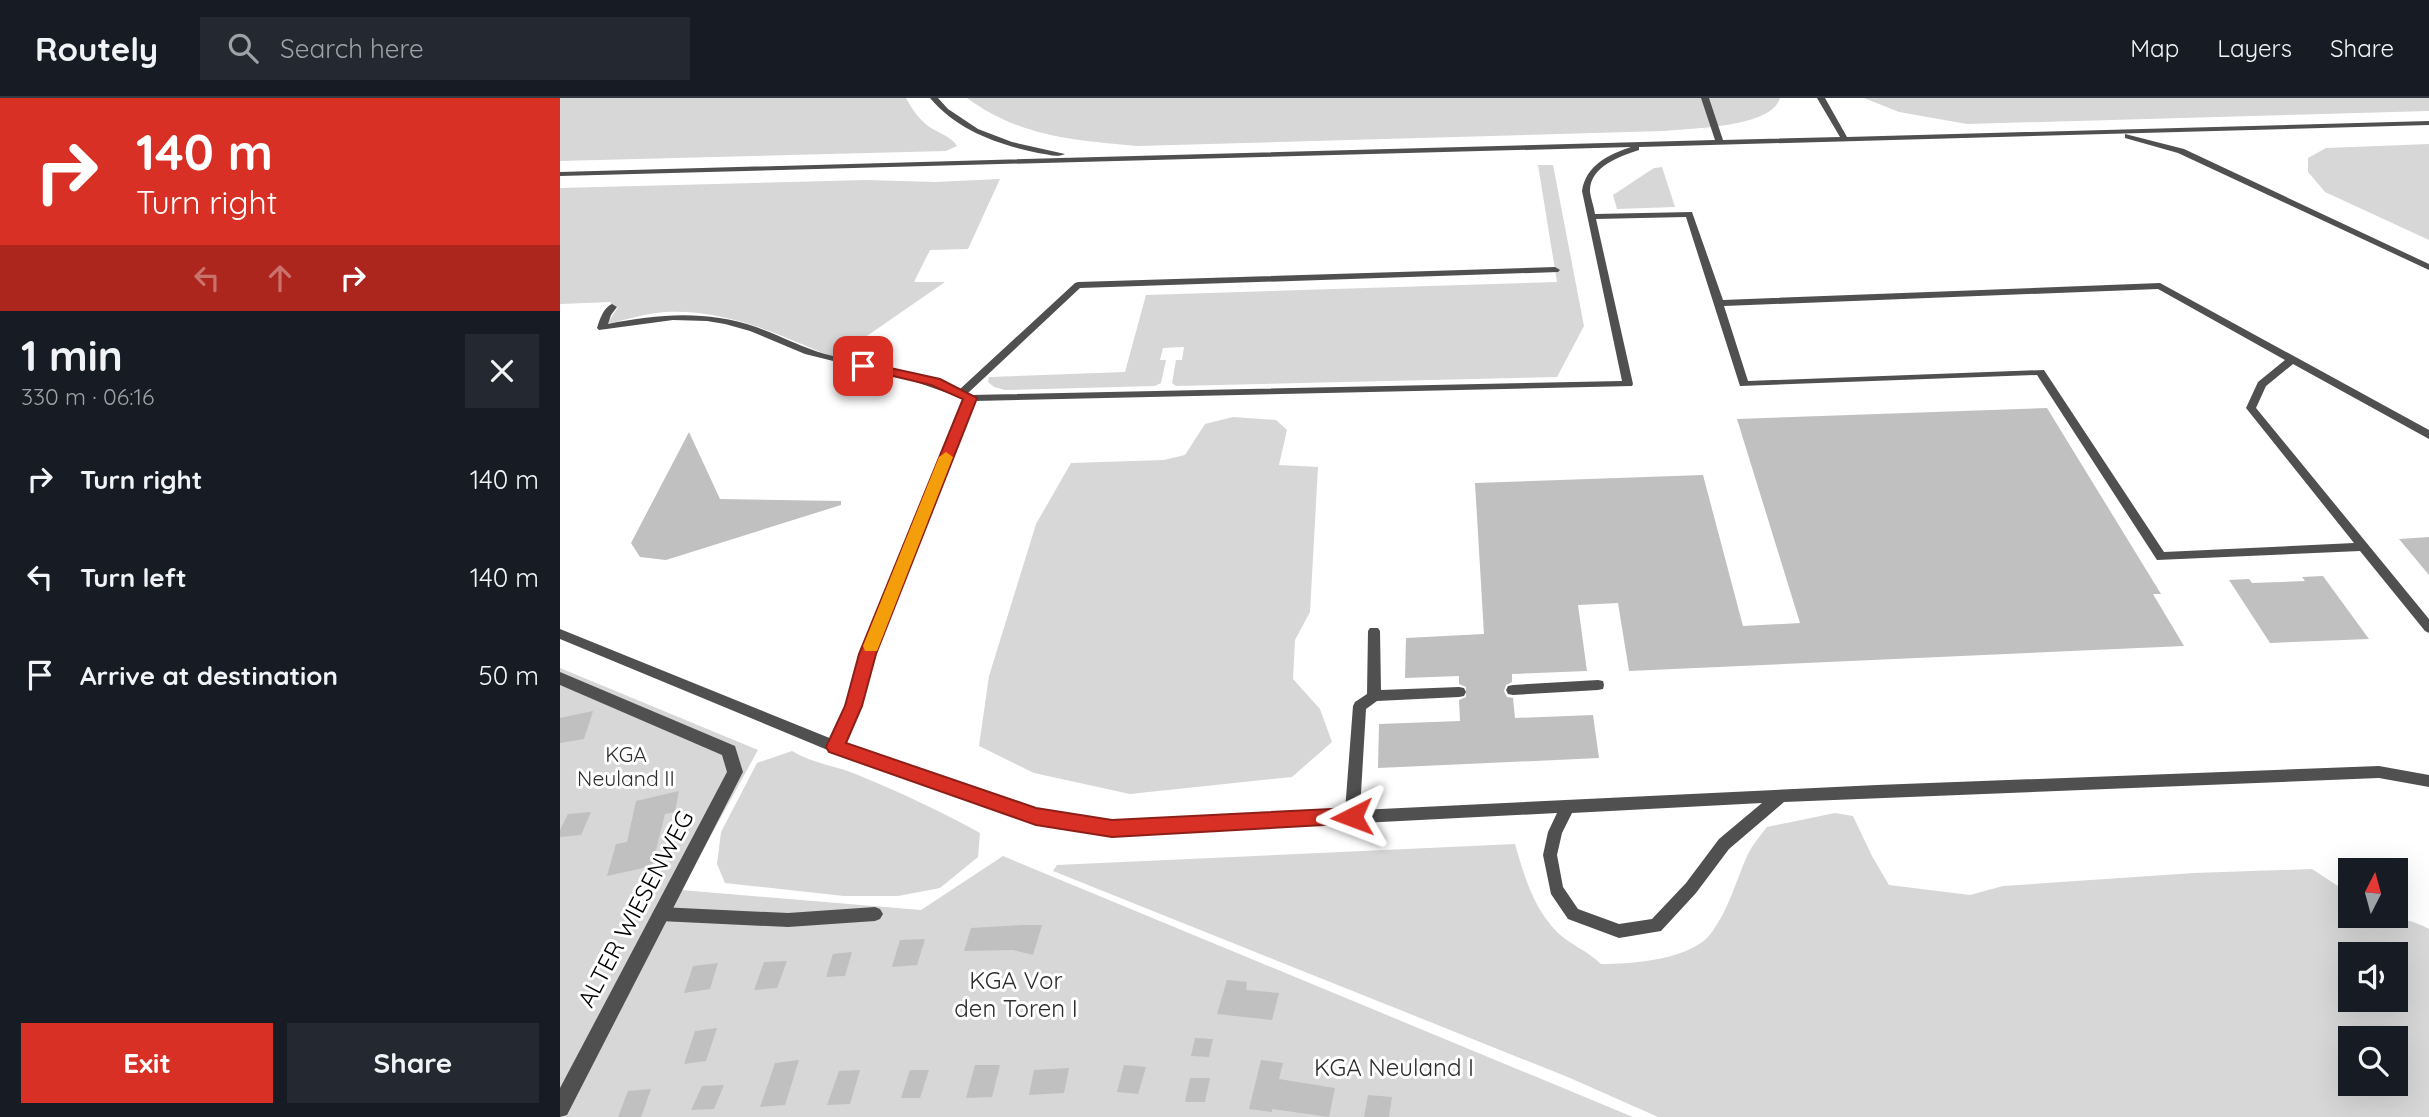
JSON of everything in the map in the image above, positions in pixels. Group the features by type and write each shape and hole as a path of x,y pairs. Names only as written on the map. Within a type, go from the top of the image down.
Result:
{"street":[{"name":"ALTER WIESENWEG","path":"560,678 729,751 734,772 560,1108"}],"lane":[{"path":"934,98 956,119 992,138 1054,153 1114,159"},
{"path":"1705,98 1720,142"},
{"path":"1821,98 1845,139"},
{"path":"560,174 2429,123"},
{"path":"2090,132 2140,138 2181,151 2429,267"},
{"path":"612,307 602,328 664,316 715,318 746,326 816,355 935,382 965,396 1628,384 1591,217 1586,181 1592,171 1633,149 1666,144"},
{"path":"1591,217 1689,214 1744,384 2039,372 2161,558 2363,547"},
{"path":"835,747 853,706 868,654 965,396 1078,285 1555,270"},
{"path":"1719,303 2161,286 2429,435"},
{"path":"2292,359 2262,384 2251,408 2429,628"},
{"path":"1374,631 1374,696"},
{"path":"560,635 835,747 1036,816 1112,828 1781,796 2379,772 2429,781"},
{"path":"1513,690 1598,685"},
{"path":"1352,817 1360,706 1374,696 1459,692"},
{"path":"1568,806 1555,832 1550,855 1556,889 1573,914 1619,931 1656,926 1691,888 1724,844 1781,796"},
{"path":"660,914 788,920 875,914"}],"green space":[{"path":"560,98 906,98 924,123 948,137 957,146 946,151 560,161"},
{"path":"967,98 1780,98 1774,108 1746,121 1664,131 1137,146 1070,138 1027,129 987,111"},
{"path":"1864,98 2429,98 2429,111 1967,124 1899,112"},
{"path":"2429,144 2429,240 2325,192 2308,172 2308,158 2326,148"},
{"path":"1538,165 1553,165 1584,326 1557,377 1176,386 1172,383 1176,360 1182,360 1184,347 1163,348 1160,360 1166,360 1161,383 1155,386 1005,390 988,382 989,377 1125,372 1146,295 1557,282"},
{"path":"1662,167 1675,207 1617,209 1613,195 1654,168"},
{"path":"1000,179 968,249 930,250 914,282 945,282 835,358 732,319 688,312 665,312 607,324 618,307 610,306 611,302 560,304 560,188"},
{"path":"1233,417 1276,420 1287,430 1279,465 1318,467 1310,612 1295,640 1293,679 1320,709 1332,742 1292,777 1130,794 1034,773 979,746 989,676 1036,524 1071,463 1164,460 1185,455 1205,424"},
{"name":"KGA Vor den Toren I","path":"560,668 758,750 681,890 921,910 1003,856 1633,1117 560,1117"},
{"path":"792,751 886,787 980,833 978,857 940,888 898,896 844,896 725,883 717,864 721,832 757,763"},
{"path":"1835,813 1853,816 1889,885 1970,895 2003,886 2194,873 2312,869 2338,886 2338,928 2408,928 2408,921 2429,929 2429,1117 1658,1117 1570,1078 1053,871 1057,865 1515,844 1536,902 1557,932 1601,964 1628,963 1676,954 1703,941 1712,932 1728,904 1754,843 1767,827"}],"building":[{"path":"2047,408 2161,594 2153,594 2184,646 1629,671 1618,603 1578,605 1587,671 1512,674 1512,682 1506,685 1504,691 1507,697 1513,698 1515,718 1593,715 1599,758 1378,768 1379,724 1460,721 1459,700 1466,697 1466,687 1459,684 1459,676 1405,678 1406,638 1484,634 1475,483 1703,475 1743,626 1800,623 1737,419"},
{"path":"689,432 720,499 841,501 841,505 666,560 640,557 631,543"},
{"path":"2429,537 2429,575 2399,539"},
{"path":"2323,576 2369,639 2270,643 2229,580 2249,579 2252,583 2305,581 2302,577"},
{"path":"593,711 584,739 560,743 560,718"},
{"path":"679,791 675,812 665,814 652,866 607,876 616,844 627,842 636,801"},
{"path":"591,812 581,835 560,837 560,830 568,814"},
{"path":"1042,925 1033,955 1013,950 964,951 971,928"},
{"path":"925,939 917,965 892,967 900,940"},
{"path":"852,952 845,976 826,977 833,954"},
{"path":"787,961 777,988 754,990 764,962"},
{"path":"718,963 710,989 684,993 693,966"},
{"path":"1227,980 1247,982 1246,990 1279,993 1272,1020 1217,1014"},
{"path":"717,1028 706,1061 684,1064 695,1031"},
{"path":"1195,1038 1213,1039 1209,1057 1191,1056"},
{"path":"799,1060 785,1105 760,1107 775,1063"},
{"path":"1261,1060 1283,1063 1279,1079 1335,1088 1329,1117 1272,1109 1272,1112 1249,1109"},
{"path":"975,1065 1000,1065 992,1097 966,1098"},
{"path":"1124,1065 1146,1067 1138,1094 1117,1092"},
{"path":"1069,1068 1064,1093 1029,1095 1034,1070"},
{"path":"860,1070 850,1104 827,1105 839,1071"},
{"path":"910,1070 929,1070 920,1098 901,1098"},
{"path":"1190,1078 1210,1078 1205,1102 1185,1102"},
{"path":"724,1085 714,1109 691,1110 702,1086"},
{"path":"651,1089 641,1117 618,1117 628,1091"},
{"path":"1368,1095 1392,1097 1389,1117 1364,1117"}],"slow traffic":[{"path":"871,646 946,457"}],"route":[{"path":"863,366 935,382 970,398 868,654 853,706 835,747 1036,816 1112,828 1352,817"}],"park label":[{"name":"KGA Neuland II","path":"626,767"},
{"name":"KGA Neuland I","path":"1394,1068"}]}
